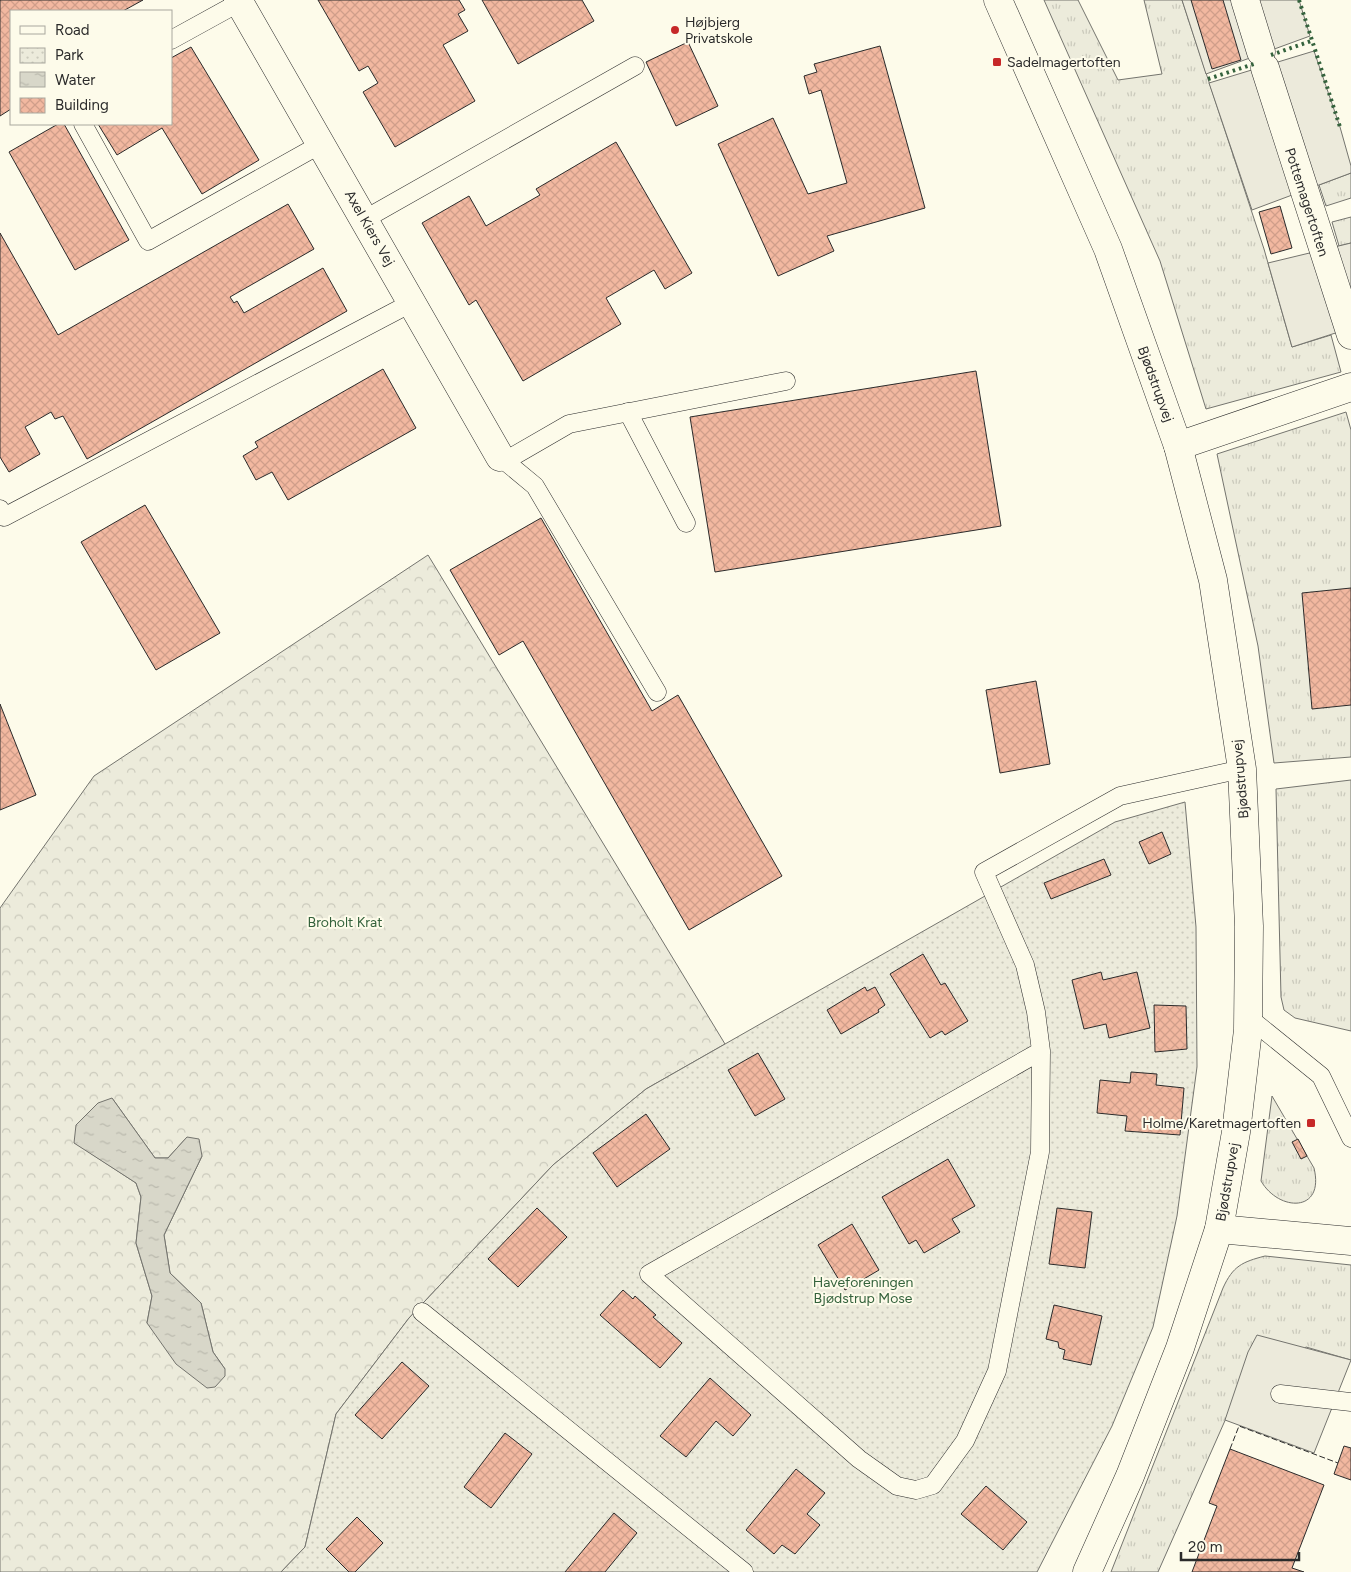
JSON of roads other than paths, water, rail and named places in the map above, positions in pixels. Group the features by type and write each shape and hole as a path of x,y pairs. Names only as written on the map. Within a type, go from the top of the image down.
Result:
{"street":[{"name":"Bjødstrupvej","path":"998,0 1108,248 1178,446 1213,580 1242,770 1249,926 1248,1017 1236,1132 1218,1229 1180,1348 1130,1476 1087,1572"},
{"name":"Pottemagertoften","path":"1245,0 1351,335"},
{"name":"Axel Kiers Vej","path":"239,1 502,459"},
{"path":"1178,446 1351,387"},
{"path":"1218,1229 1351,1241"}],"lane":[{"path":"172,39 239,1"},
{"path":"365,219 635,66"},
{"path":"84,125 148,241 321,144"},
{"path":"0,509 4,517 413,302"},
{"path":"657,692 535,486 502,459 569,424 786,381"},
{"path":"628,412 686,522"},
{"path":"1041,1051 650,1274 859,1459 897,1486 916,1490 933,1485 965,1441 997,1371 1040,1152 1041,1051 1036,1012 1025,965 984,872 1120,796 1242,770"},
{"path":"1248,1017 1321,1076 1351,1138"},
{"path":"422,1312 744,1572"},
{"path":"1280,1394 1351,1402"}],"water":[{"path":"112,1098 155,1158 168,1158 187,1137 199,1139 202,1156 164,1235 170,1273 201,1303 213,1352 225,1369 225,1376 215,1387 207,1388 176,1364 147,1323 152,1296 136,1243 141,1197 136,1183 74,1143 76,1125 98,1103"}],"place":[{"name":"Højbjerg Privatskole","path":"675,30"},
{"name":"Sadelmagertoften","path":"997,62"},
{"name":"Holme/Karetmagertoften","path":"1311,1123"}],"park label":[{"name":"Broholt Krat","path":"345,922"},
{"name":"Haveforeningen Bjødstrup Mose","path":"863,1290"}]}
